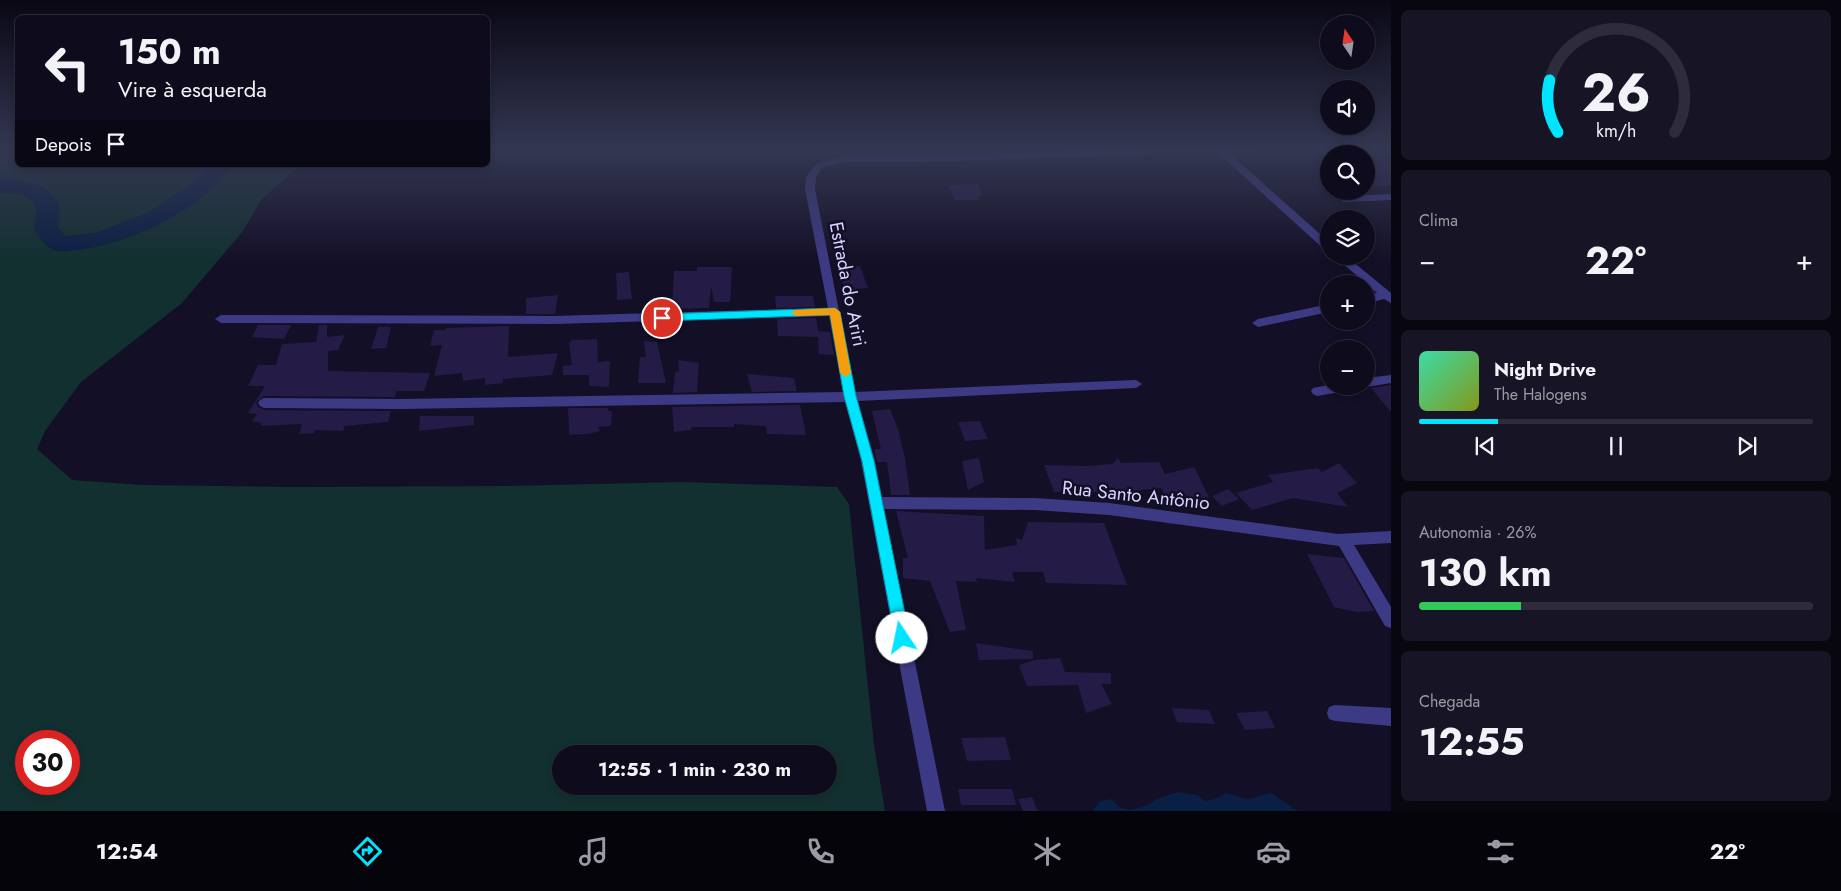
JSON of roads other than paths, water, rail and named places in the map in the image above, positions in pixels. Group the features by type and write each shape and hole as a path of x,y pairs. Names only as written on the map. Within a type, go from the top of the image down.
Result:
{"street":[{"name":"Estrada do Ariri","path":"810,187 850,396 868,461 936,811"},
{"path":"1261,187 1320,240"},
{"path":"1375,198 1391,197"},
{"path":"1350,265 1388,297"},
{"path":"1375,299 1388,297"},
{"path":"1258,323 1320,310"},
{"path":"221,319 440,322 835,312"},
{"path":"1375,382 1391,379"},
{"path":"264,403 401,404 575,400 798,399 1136,384"},
{"path":"1316,392 1320,391"},
{"name":"Rua Santo Antônio","path":"876,503 1035,504 1109,509 1343,540 1391,538"},
{"path":"1343,540 1391,622"},
{"path":"1335,714 1391,717"}],"water":[{"path":"1177,792 1198,795 1205,801 1226,793 1248,799 1271,793 1298,811 1092,811 1100,801 1111,799 1119,807 1131,810 1148,805 1157,799"}],"waterway":[{"path":"20,187 35,192 45,201 47,208 46,229 60,244 99,240 155,218 191,195 200,187"}]}
